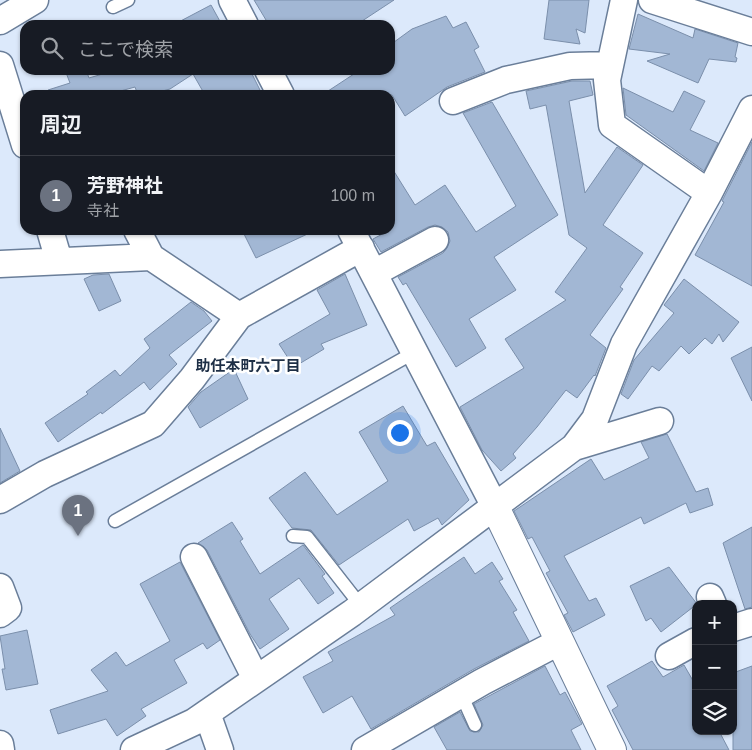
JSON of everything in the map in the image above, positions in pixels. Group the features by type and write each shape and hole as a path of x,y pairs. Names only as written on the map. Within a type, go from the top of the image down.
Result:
{"street":[{"path":"0,21 36,0"},
{"path":"232,0 242,20"},
{"path":"624,0 607,80 612,125 709,193"},
{"path":"652,0 752,32"},
{"path":"0,65 20,129"},
{"path":"453,102 506,80 570,66 610,65"},
{"path":"271,75 278,90"},
{"path":"134,750 194,722 361,606 494,505 574,448 595,419 624,344 709,193 752,109"},
{"path":"51,235 59,261"},
{"path":"140,235 152,258 239,316"},
{"path":"0,500 45,474 153,424 192,379 239,316 356,239 494,505 612,750"},
{"path":"374,273 435,240"},
{"path":"0,264 152,258"},
{"path":"574,448 660,422"},
{"path":"194,557 256,679"},
{"path":"0,586 8,608 0,614"},
{"path":"737,627 752,622"},
{"path":"365,750 461,694 559,642"},
{"path":"207,712 220,750"},
{"path":"0,744 1,750"}],"lane":[{"path":"113,7 128,0"},
{"path":"115,521 415,352"},
{"path":"292,536 307,537 361,606"},
{"path":"461,694 475,725"}],"building":[{"path":"254,0 394,0 364,20 266,20"},
{"path":"549,0 589,0 585,33 576,29 580,44 544,39"},
{"path":"211,5 219,20 182,20"},
{"path":"638,14 693,38 695,29 738,43 735,57 737,58 736,62 709,59 698,83 647,61 670,54 629,49"},
{"path":"446,16 453,28 466,22 479,47 474,50 485,72 447,87 405,116 395,100 395,90 330,90 352,75 395,75 395,41 412,29"},
{"path":"67,75 88,75 89,78 99,75 191,75 166,90 136,90 135,87 124,90 48,90 70,83"},
{"path":"194,75 252,75 260,90 202,90"},
{"path":"572,81 590,81 593,95 569,101 585,193 617,147 643,165 603,225 643,253 620,287 623,289 590,335 606,348 595,376 577,398 566,390 513,454 516,458 501,471 482,450 460,407 524,368 505,339 566,300 555,292 587,248 569,235 546,105 530,109 526,91"},
{"path":"623,88 673,112 684,91 705,101 690,130 718,143 704,171 626,115"},
{"path":"492,102 558,215 494,257 516,290 469,319 486,348 456,367 406,283 403,285 398,277 443,253 450,241 448,232 442,227 435,225 428,227 381,252 373,239 381,235 395,235 395,173 415,205 445,185 476,232 516,206 463,113"},
{"path":"752,142 752,286 695,255 724,202 722,201"},
{"path":"244,235 305,235 256,258"},
{"path":"109,274 121,301 99,311 84,279 93,275"},
{"path":"345,274 367,325 321,344 324,349 294,367 279,344 330,314 317,290"},
{"path":"684,279 739,322 723,342 719,334 712,344 705,338 689,354 681,346 659,371 652,366 628,399 621,394 634,360 674,313 664,305"},
{"path":"191,302 204,311 212,321 169,355 177,364 150,390 144,382 102,414 101,412 58,442 45,423 88,394 86,392 115,370 120,376 150,348 144,339"},
{"path":"752,347 752,401 731,358"},
{"path":"234,369 248,399 200,428 188,407 201,392"},
{"path":"403,406 427,446 435,442 469,500 442,525 438,518 414,531 408,519 339,565 311,530 292,528 269,498 305,472 337,515 388,481 359,432"},
{"path":"0,428 20,471 0,483"},
{"path":"667,434 696,492 708,488 713,505 690,513 686,503 644,524 641,517 564,556 589,601 596,598 605,615 573,632 564,615 568,613 546,573 550,571 532,537 528,539 514,511 591,459 604,480 649,458 641,442"},
{"path":"232,522 243,539 240,541 260,574 303,545 325,574 322,576 334,593 318,604 299,578 269,599 289,629 260,649 250,634 207,550 198,543"},
{"path":"752,527 752,607 745,609 723,543"},
{"path":"464,557 475,574 492,562 503,579 499,581 517,610 513,612 529,641 474,669 371,729 352,696 323,713 303,677 333,661 328,652 395,615 390,608"},
{"path":"180,562 220,640 207,649 203,643 174,660 187,683 141,709 146,716 117,736 106,719 58,734 50,710 108,691 91,670 116,652 126,666 170,641 140,584"},
{"path":"669,567 694,600 692,600 692,608 661,632 651,618 646,621 630,586"},
{"path":"27,630 38,684 6,690 2,669 5,669 0,636"},
{"path":"652,661 663,677 684,665 692,679 692,735 721,735 729,750 633,750 612,710 618,706 607,686"},
{"path":"545,666 560,695 565,692 582,724 571,730 581,750 447,750 434,727 460,712 470,731 479,732 483,725 474,704"},
{"path":"752,666 752,750 733,750 733,735 737,735 737,672"}],"place":[{"name":"芳野神社","path":"78,536"}],"district":[{"name":"助任本町六丁目","path":"248,365"}]}
